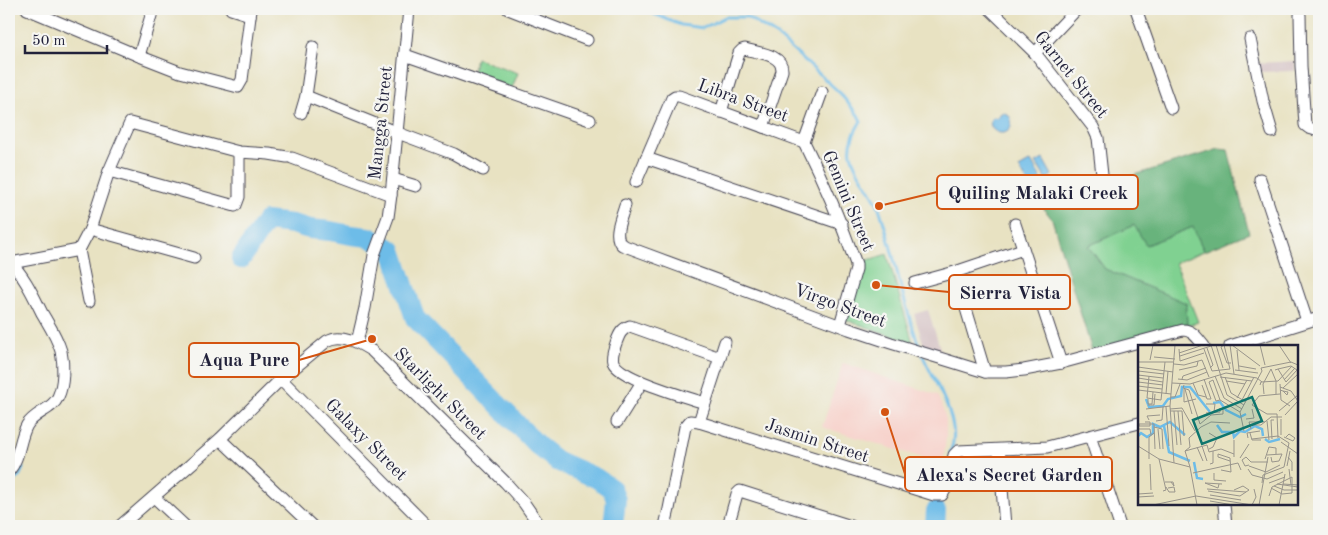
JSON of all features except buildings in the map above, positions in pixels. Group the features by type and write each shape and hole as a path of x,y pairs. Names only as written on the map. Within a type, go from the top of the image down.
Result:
{"street":[{"path":"27,9 180,72 239,87 242,80 251,12 231,9"},
{"path":"139,56 153,9"},
{"name":"Mangga Street","path":"357,342 374,255 388,217 398,133 409,9"},
{"path":"508,9 524,11 588,40"},
{"name":"Garnet Street","path":"990,9 1034,53 1093,127 1098,138 1102,175"},
{"path":"1034,53 1077,9"},
{"path":"1136,9 1171,108"},
{"path":"1300,15 1305,125 1319,131"},
{"path":"1250,39 1263,101 1272,132"},
{"path":"301,114 306,96 313,47"},
{"path":"721,112 742,50 745,49 776,58 783,67 763,127"},
{"path":"405,56 590,120"},
{"name":"Gemini Street","path":"822,92 804,142 824,181 842,224 856,266 840,325"},
{"path":"306,96 454,154 483,170"},
{"name":"Libra Street","path":"636,182 672,98 675,96 804,142"},
{"path":"89,301 79,250 90,229 109,171 128,125 131,123 239,152 269,154 290,158 391,194"},
{"path":"109,171 235,206 239,197 239,152"},
{"path":"646,158 842,224"},
{"path":"393,179 416,186"},
{"path":"1260,179 1307,321"},
{"name":"Virgo Street","path":"625,205 618,232 619,242 622,245 840,325 985,372 1024,370 1061,363 1185,330 1192,333 1203,345"},
{"path":"1015,224 1061,363"},
{"path":"90,229 194,258"},
{"path":"915,283 955,272 1023,249"},
{"path":"9,471 17,455 26,426 35,415 52,405 60,394 63,371 58,341 25,282 10,262 79,250"},
{"path":"955,272 985,372"},
{"path":"1233,345 1319,318"},
{"path":"705,403 642,382 622,372 613,363 612,354 620,333 627,326 720,358"},
{"name":"Starlight Street","path":"120,526 220,439 281,379 331,339 349,339 372,351 505,482 524,503 540,526"},
{"path":"665,526 685,427 694,421 705,403 725,342"},
{"name":"Galaxy Street","path":"281,379 427,526"},
{"path":"617,422 642,382"},
{"name":"Jasmin Street","path":"694,421 938,495 945,490 956,452 999,450"},
{"path":"1006,526 999,450 1047,447 1138,423"},
{"path":"1090,436 1120,526"},
{"path":"220,439 312,526"},
{"path":"728,526 738,492 740,491 848,526"},
{"path":"154,498 185,526"},
{"path":"1224,505 1226,526"}],"shaded area":[{"path":"1295,61 1295,71 1261,72 1259,63"},
{"path":"928,310 941,351 924,346 914,314"},
{"path":"843,363 937,395 946,419 943,464 822,427"}],"green space":[{"path":"476,58 518,73 512,88 472,73"},
{"path":"1219,149 1228,150 1249,233 1204,251 1193,227 1146,245 1134,225 1088,246 1105,269 1186,303 1187,326 1092,351 1052,219 1040,204"},
{"path":"1135,225 1146,245 1193,227 1204,251 1175,263 1198,322 1187,326 1186,303 1105,269 1088,246"},
{"path":"887,254 913,343 846,320 862,269 862,262"}],"water":[{"path":"1003,112 1010,117 1011,126 1005,133 996,132 991,125 991,119 994,117 998,118"},
{"path":"1043,159 1052,175 1046,179 1036,163"},
{"path":"1031,161 1046,187 1034,193 1019,168"}],"waterway":[{"path":"642,9 681,25 703,28 725,17 747,17 777,36 838,91 858,115 861,121 852,141 851,154 856,168 873,194 879,208 908,314 920,348"},
{"path":"241,259 266,221 369,237 392,250 415,318 537,445 557,461 596,478 612,489 616,500 613,526"},
{"path":"923,356 944,398 952,421 954,432 950,453"},
{"path":"9,485 19,477 23,468"},
{"path":"938,491 943,476"},
{"path":"936,511 938,498"},
{"path":"935,526 936,511"}],"place":[{"name":"Quiling Malaki Creek","path":"879,206"},
{"name":"Sierra Vista","path":"876,285"},
{"name":"Aqua Pure","path":"372,339"},
{"name":"Alexa's Secret Garden","path":"885,412"}]}
